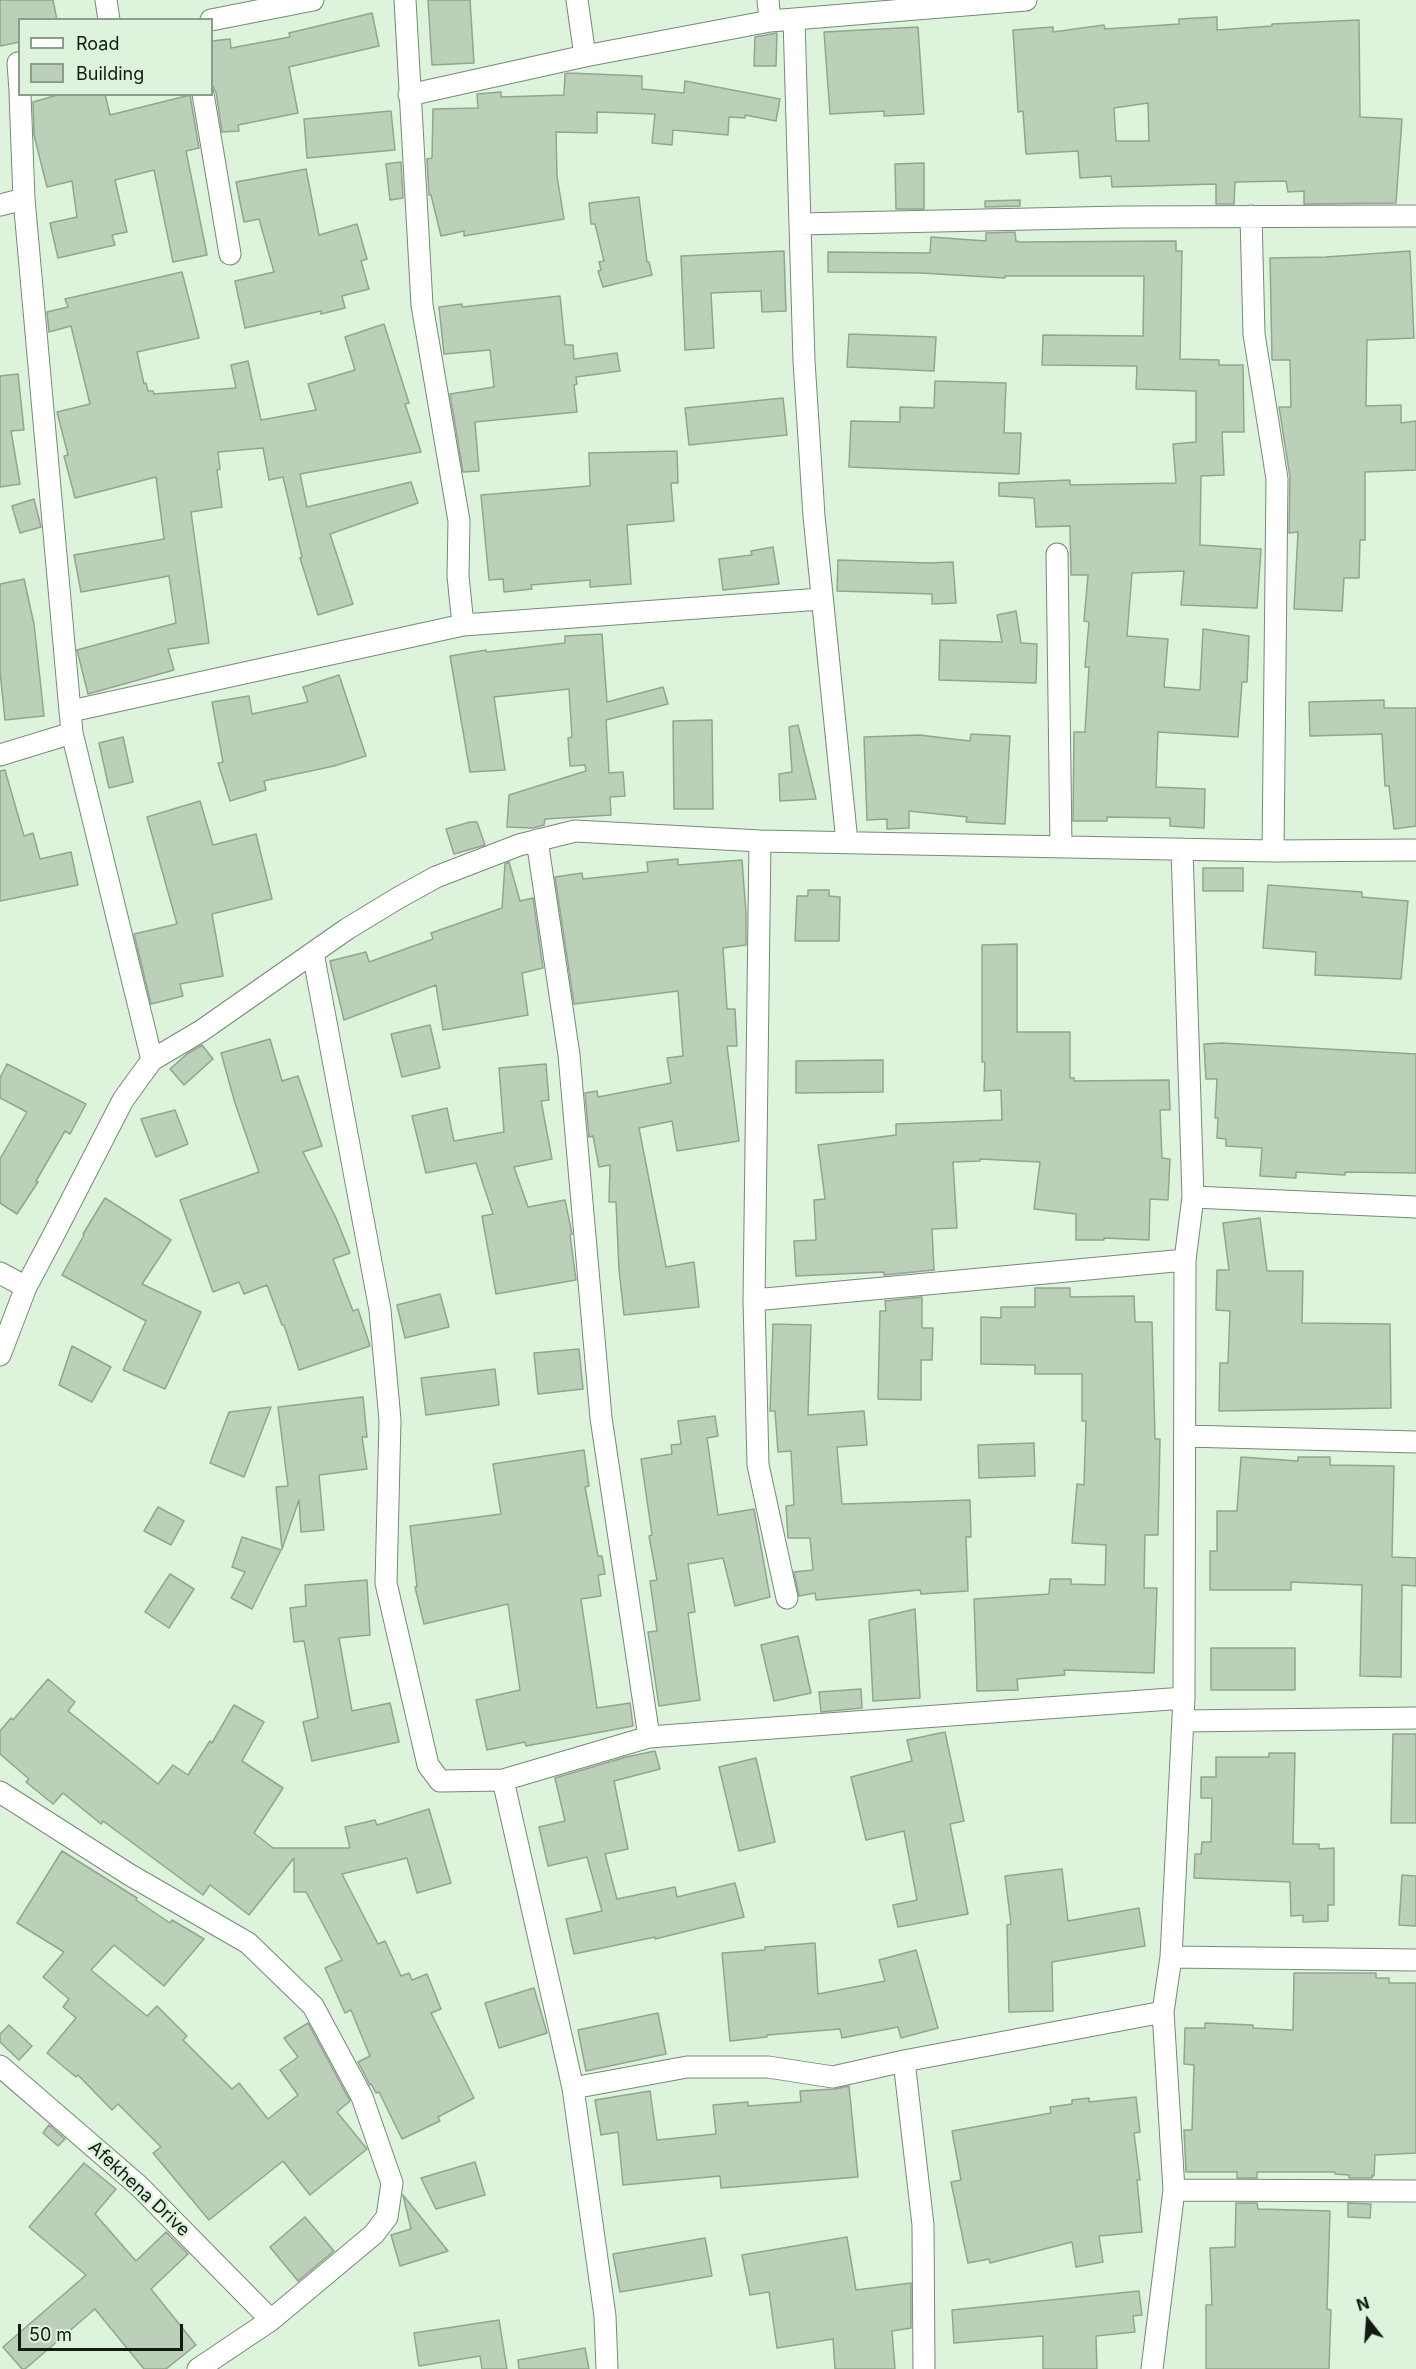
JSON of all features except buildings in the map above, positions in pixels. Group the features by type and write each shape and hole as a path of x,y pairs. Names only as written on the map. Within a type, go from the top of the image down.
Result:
{"street":[{"path":"106,0 109,18"},
{"path":"213,20 313,0"},
{"path":"405,0 422,305 459,521 458,576 464,625"},
{"path":"577,0 585,56"},
{"path":"409,95 585,56 769,10 794,19 1026,0"},
{"path":"794,19 804,361 821,599 847,842"},
{"path":"13,64 18,85"},
{"path":"20,96 24,199 72,733 152,1060"},
{"path":"203,96 230,254"},
{"path":"0,205 24,199"},
{"path":"800,224 1251,216 1416,216"},
{"path":"1251,216 1254,334 1277,479 1273,851"},
{"path":"1057,554 1061,847"},
{"path":"71,711 464,625 821,599"},
{"path":"0,755 72,733"},
{"path":"0,1355 26,1287 123,1100 152,1060 201,1031 388,904 436,877 519,845 575,831 760,841 1273,851 1416,850"},
{"path":"537,840 569,1055 601,1418 649,1737"},
{"path":"760,841 754,1300 758,1465 787,1598"},
{"path":"1152,2369 1174,2190 1163,2012 1171,1957 1184,1698 1185,1260 1193,1197 1182,849"},
{"path":"313,953 380,1310 390,1420 386,1583 428,1766 440,1781 503,1780 649,1737 1184,1698"},
{"path":"1193,1197 1416,1207"},
{"path":"754,1300 1185,1260"},
{"path":"0,1273 26,1287"},
{"path":"1185,1436 1416,1442"},
{"path":"1183,1721 1416,1718"},
{"path":"503,1780 573,2088 605,2316 607,2369"},
{"path":"0,1792 130,1875 248,1943 313,2006 362,2097 392,2183 387,2217 374,2234 271,2320 198,2369"},
{"path":"1171,1957 1416,1960"},
{"path":"573,2088 687,2067 768,2067 833,2077 904,2061 1163,2012"},
{"path":"904,2061 923,2225 924,2369"},
{"name":"Afekhena Drive","path":"0,2066 140,2186 271,2320"},
{"path":"1174,2190 1416,2191"}]}
